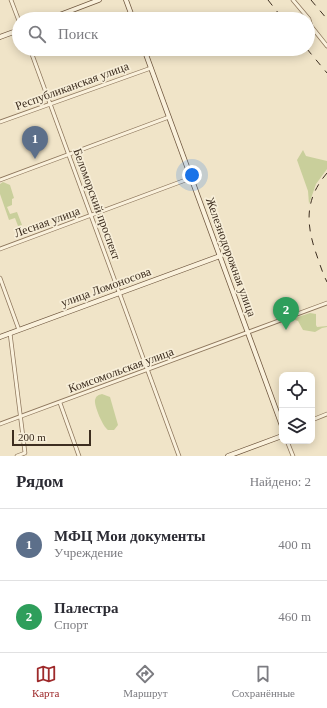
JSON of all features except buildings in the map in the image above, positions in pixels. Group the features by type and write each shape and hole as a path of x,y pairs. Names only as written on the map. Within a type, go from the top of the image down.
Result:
{"main road":[{"path":"67,12 99,0"},
{"path":"126,0 130,12"},
{"path":"0,37 12,33"},
{"name":"Железнодорожная улица","path":"146,56 279,418"},
{"name":"улица Ломоносова","path":"0,337 220,256"},
{"path":"228,456 279,437"}],"street":[{"path":"12,0 16,12"},
{"path":"293,0 303,12"},
{"path":"315,31 327,46"},
{"name":"Беломорский проспект","path":"33,56 179,456"},
{"name":"Республиканская улица","path":"0,122 150,68"},
{"path":"0,180 169,117"},
{"name":"Лесная улица","path":"0,249 191,178"},
{"path":"0,278 19,330"},
{"name":"Комсомольская улица","path":"0,424 327,303"},
{"path":"10,333 25,453 17,456"},
{"path":"60,403 79,456"},
{"path":"315,419 327,414"},
{"path":"288,444 293,456"}],"green space":[{"path":"303,150 306,156 327,161 327,169 316,184 309,204 308,191 297,160"},
{"path":"3,182 10,185 14,198 12,199 12,205 7,207 10,214 17,212 22,225 18,226 15,218 9,220 0,194 0,184"},
{"path":"310,313 316,314 317,327 327,327 315,332 303,330 295,318"},
{"path":"102,394 110,397 118,425 114,430 108,430 106,428 97,411 95,400 97,396"}],"railway":[{"path":"268,0 277,12"},
{"path":"311,0 327,19"},
{"path":"313,56 327,73"},
{"path":"327,173 314,193 309,213 309,223 313,245 327,282"}],"place":[{"name":"МФЦ Мои документы","path":"35,159"},
{"name":"Палестра","path":"286,330"}]}
